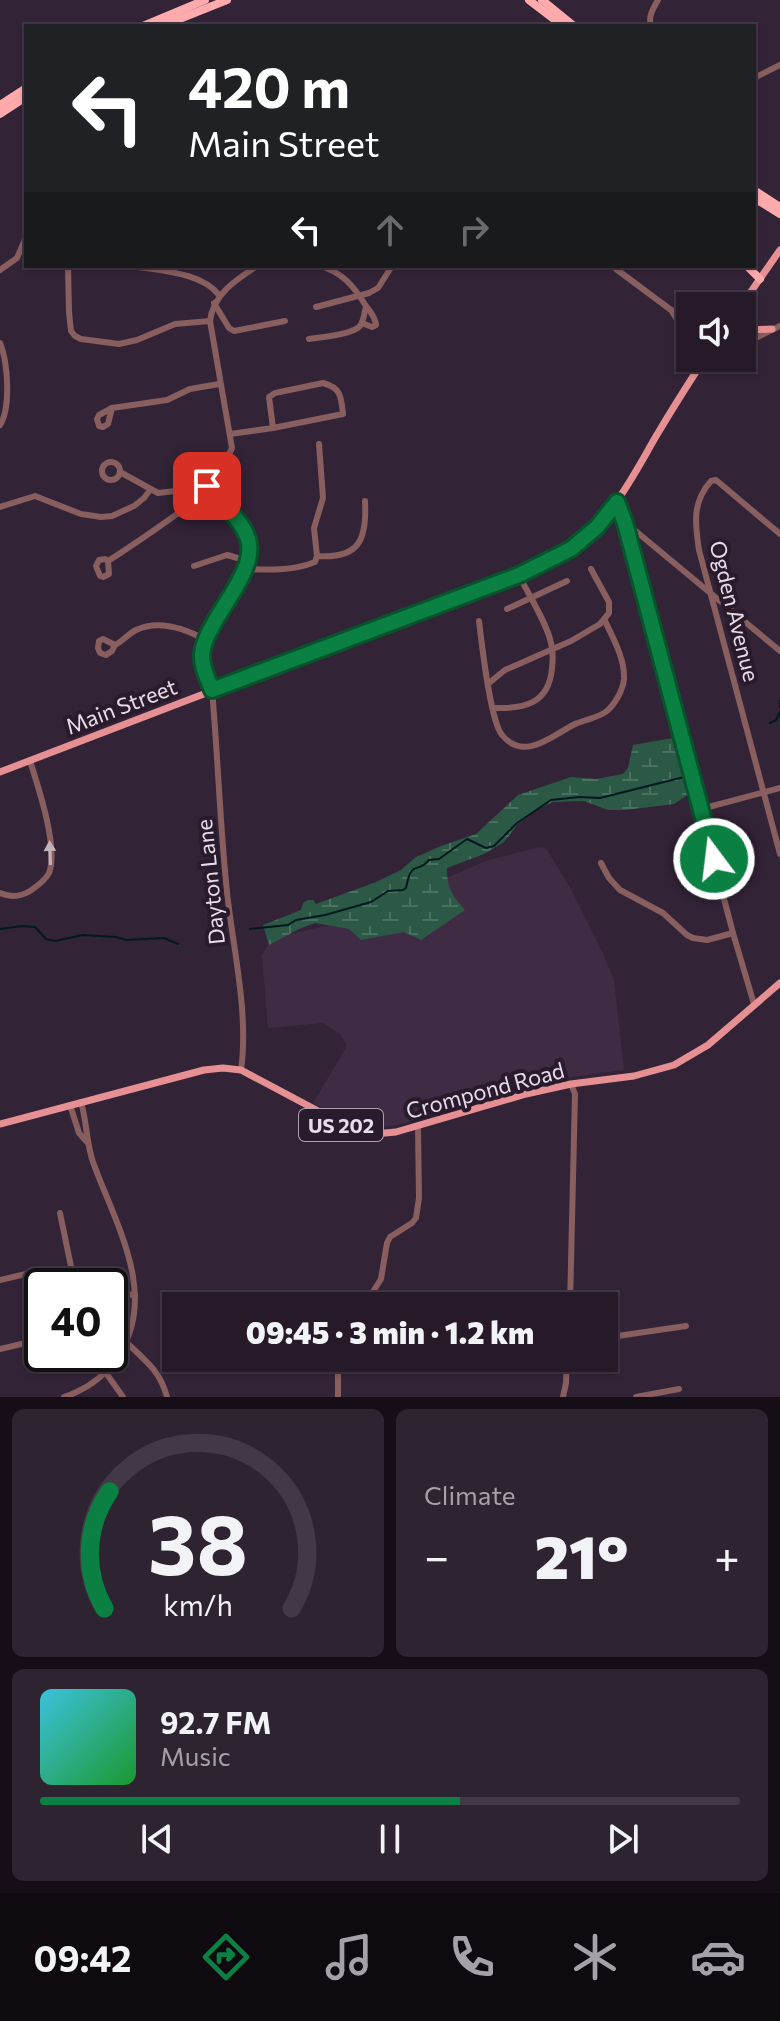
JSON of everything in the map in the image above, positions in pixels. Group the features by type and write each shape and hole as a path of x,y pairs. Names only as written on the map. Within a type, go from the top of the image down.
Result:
{"highway":[{"path":"148,24 205,0"},
{"path":"167,24 227,0"},
{"path":"529,0 560,24"},
{"path":"542,0 572,24"},
{"path":"0,105 24,89"},
{"path":"0,114 24,98"},
{"path":"756,191 780,207"},
{"path":"756,199 780,214"},
{"path":"749,268 760,279"}],"main road":[{"path":"751,292 780,250"},
{"path":"756,329 776,327"},
{"name":"Main Street","path":"0,772 519,575 571,549 597,527 617,502 696,372"},
{"name":"Crompond Road","path":"0,1124 204,1070 223,1068 241,1070 352,1129 385,1134 507,1099 571,1084 634,1076 674,1065 708,1045 780,983"}],"street":[{"path":"650,24 649,18 658,0"},
{"path":"756,77 780,65"},
{"path":"0,270 13,262 24,248"},
{"path":"68,268 71,331 81,339 119,344 146,337 175,324 210,321"},
{"path":"108,561 154,532 208,487 212,470 230,454 230,434 210,321 219,295 253,268"},
{"path":"325,268 352,284 376,321 376,325 370,327 362,323"},
{"path":"316,307 369,293 378,288 391,268"},
{"path":"615,268 676,312"},
{"path":"166,269 200,280 219,295"},
{"path":"214,303 234,331 285,321"},
{"path":"309,339 358,328 366,307"},
{"path":"671,310 676,318"},
{"path":"756,338 776,327"},
{"path":"0,343 6,371 6,410 0,425"},
{"path":"230,434 273,428 343,414 338,390 323,383 275,393 269,397 273,428"},
{"path":"112,408 167,400 190,389 219,384"},
{"path":"244,569 296,568 315,562 314,528 323,498 319,444"},
{"path":"120,472 158,493 208,487"},
{"name":"Ogden Avenue","path":"780,534 720,483 714,480 701,494 695,515 699,550 780,854"},
{"path":"115,645 133,632 154,625 178,628 206,640 248,561 250,547 243,528 208,487"},
{"path":"0,507 29,497 39,497 81,514 112,516 134,506 150,490"},
{"path":"317,556 344,554 360,542 365,528 365,501"},
{"path":"617,502 754,1004"},
{"path":"625,523 780,651"},
{"path":"194,566 227,555 248,561"},
{"path":"489,683 505,670 580,637 605,621 611,608 591,569"},
{"path":"493,708 525,706 542,695 552,674 552,649 548,633 519,575"},
{"path":"507,609 567,581"},
{"path":"479,621 498,728 504,738 519,746 527,746 546,742 573,725 606,712 613,705 624,678 620,658 605,621"},
{"name":"Dayton Lane","path":"206,640 202,658 212,690 225,872 240,1003 241,1070"},
{"path":"0,893 13,896 29,891 47,878 50,870 45,813 30,761"},
{"path":"701,809 780,788"},
{"path":"601,863 620,890 663,913 687,935 707,940 733,933"},
{"path":"570,1292 575,1094 571,1084"},
{"path":"81,1102 87,1142 129,1257 136,1305 128,1339"},
{"path":"70,1105 79,1133 87,1142"},
{"path":"373,1292 381,1279 390,1237 416,1218 419,1198 418,1127"},
{"path":"60,1213 71,1268"},
{"path":"0,1280 24,1274"},
{"path":"128,1294 135,1295"},
{"path":"618,1336 686,1326"},
{"path":"0,1349 24,1343"},
{"path":"128,1344 160,1376 167,1397"},
{"path":"338,1372 338,1397"},
{"path":"563,1397 566,1372"},
{"path":"64,1397 83,1393 106,1373 123,1397"},
{"path":"636,1397 679,1389"}],"shaded area":[{"path":"539,847 546,848 572,891 614,980 624,1070 564,1078 486,1097 399,1125 376,1128 342,1120 313,1103 347,1046 340,1034 323,1023 268,1028 262,955 272,938 343,922 486,861"}],"green space":[{"path":"673,738 689,794 674,804 625,810 608,810 584,801 553,802 538,809 518,824 504,842 484,854 447,868 451,891 465,910 421,940 404,932 361,940 349,929 315,923 269,945 263,925 301,910 308,900 316,904 376,882 401,870 416,857 476,834 518,795 571,777 596,779 623,774 628,768 633,745"}],"waterway":[{"path":"780,701 780,707"},
{"path":"770,723 776,720 780,712"},
{"path":"250,929 288,925 296,920 371,902 388,891 403,890 415,868 429,860 439,859 467,839 486,848 494,846 517,823 551,800 600,798 684,777"},
{"path":"0,929 35,927 46,939 55,941 83,935 126,940 164,938 178,944"}],"route":[{"path":"207,486 243,528 250,547 249,558 239,580 210,631 202,652 203,667 212,690 519,575 558,557 597,527 617,502 714,859"}]}
